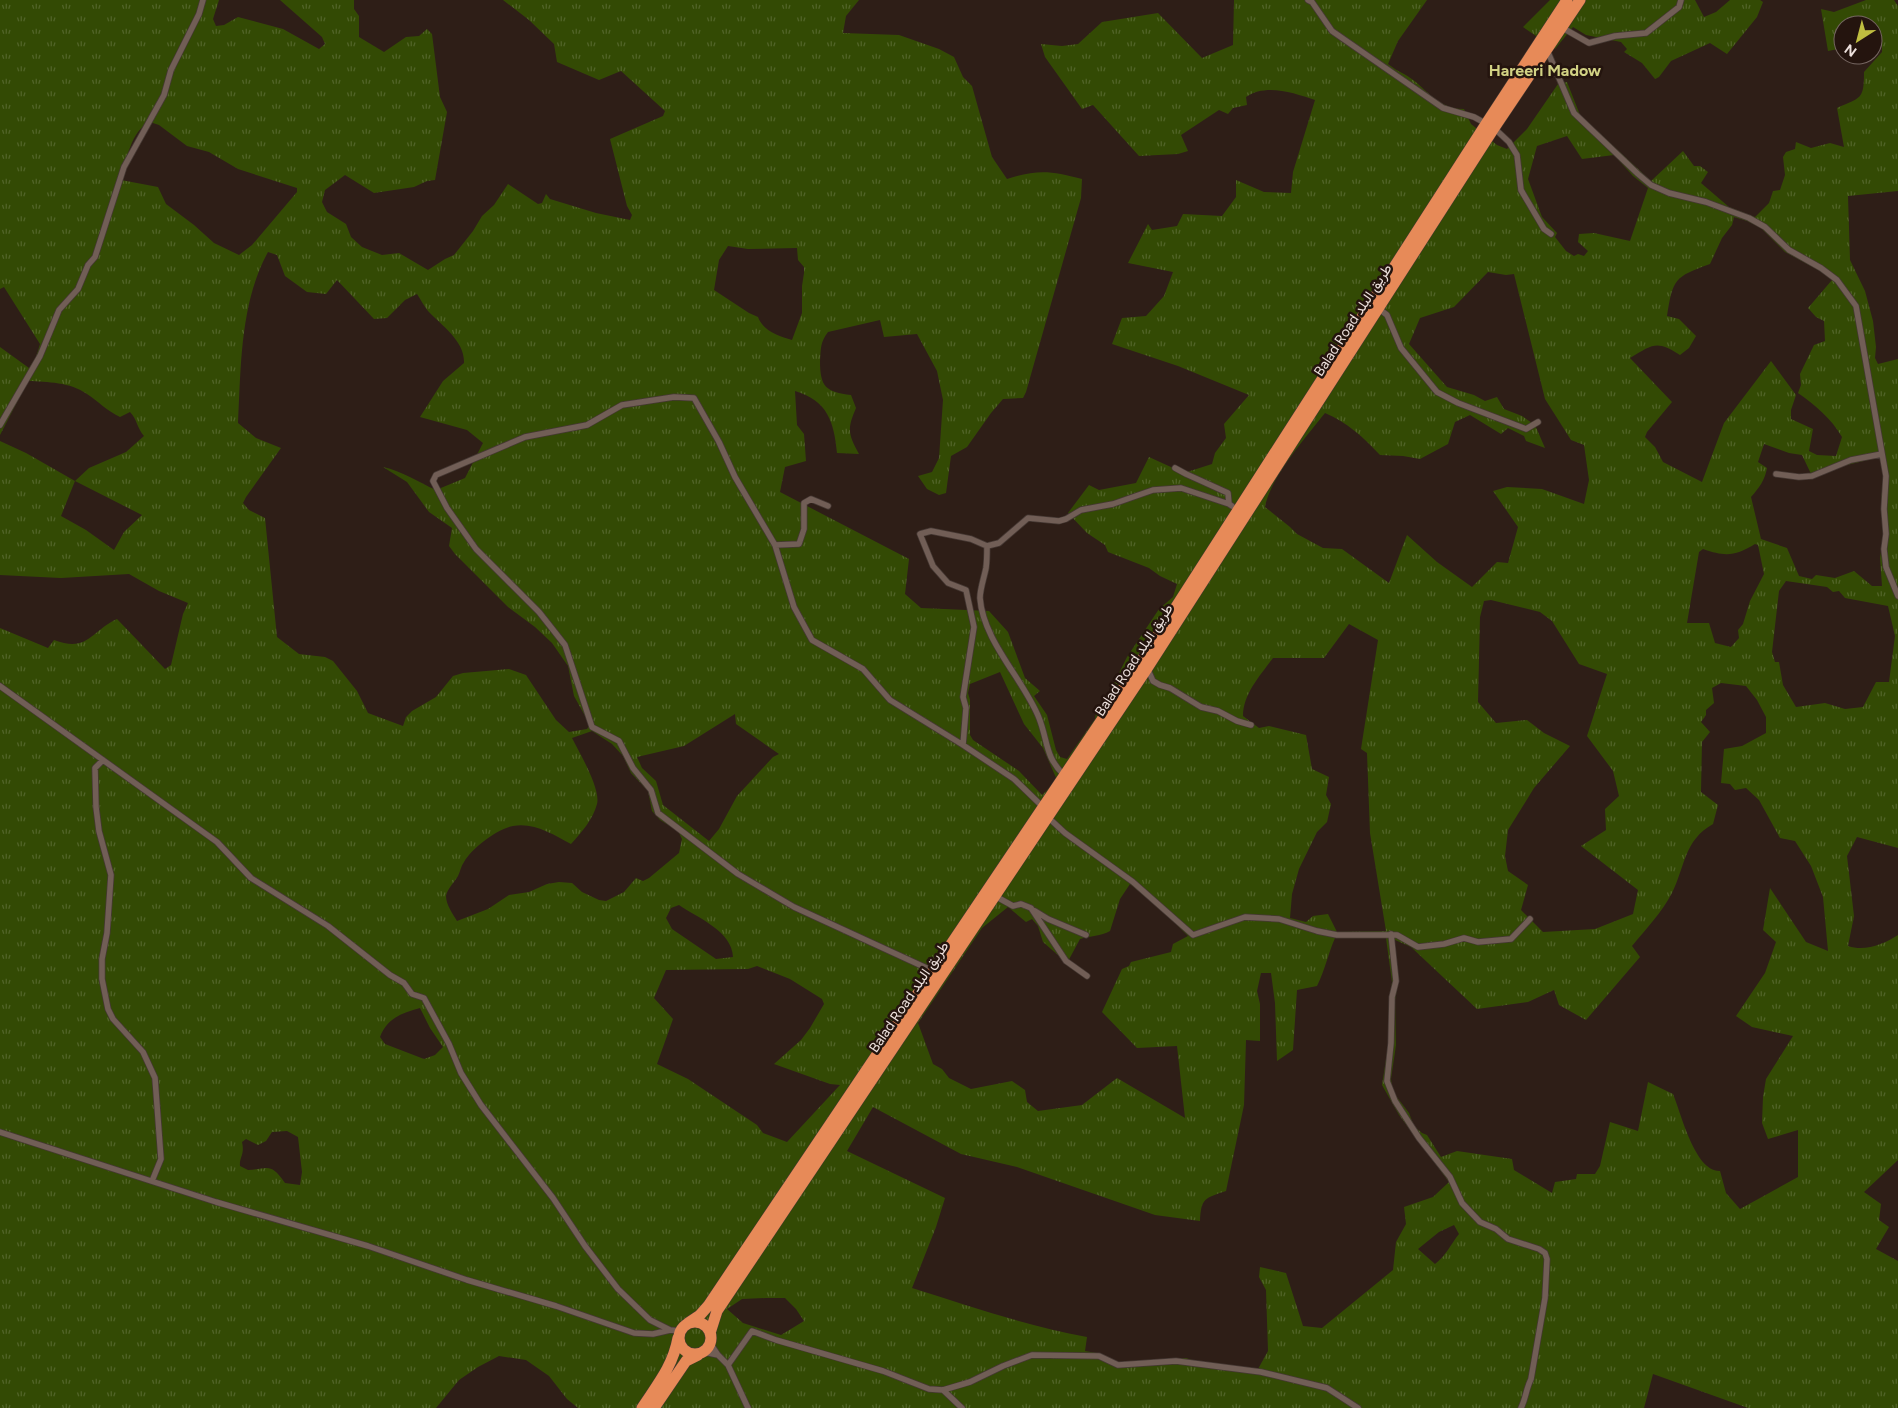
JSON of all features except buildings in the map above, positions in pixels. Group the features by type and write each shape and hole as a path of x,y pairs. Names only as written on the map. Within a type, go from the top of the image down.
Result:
{"highway":[{"name":"Balad Road طريق البلد","path":"706,1346 717,1311 1146,670 1237,511 1378,308 1568,0"},
{"name":"Balad Road طريق البلد","path":"679,1330 700,1315 708,1306 1043,807 1490,126 1580,0"},
{"path":"679,1330 699,1323 704,1325 706,1346"},
{"path":"679,1330 678,1342 685,1352 689,1354 706,1346"},
{"path":"642,1408 675,1355 679,1330"},
{"path":"654,1408 686,1362 706,1346"}],"street":[{"path":"0,425 40,356 59,310 78,289 88,265 94,257 124,167 164,95 171,70 200,14 203,0"},
{"path":"1308,0 1312,2 1332,31 1443,108 1474,117 1490,126 1509,142 1517,155 1521,190 1544,229 1551,234"},
{"path":"1561,27 1589,43 1616,36 1646,33 1678,8 1681,0"},
{"path":"1546,49 1574,112 1651,185 1669,193 1706,202 1757,222 1765,227 1789,250 1821,268 1837,280 1856,306 1886,476 1884,509 1886,567 1898,596"},
{"path":"1378,308 1387,315 1401,348 1437,392 1458,403 1526,429 1538,422"},
{"path":"933,971 794,907 738,874 658,813 651,790 633,768 619,741 592,726 565,645 539,612 476,549 448,508 433,481 436,475 525,437 587,425 622,405 674,397 694,398 719,442 735,478 775,545 794,607 812,640 863,669 890,700 1014,779 1043,807"},
{"path":"1776,474 1798,477 1812,476 1851,460 1882,454"},
{"path":"1174,468 1228,493 1237,511"},
{"path":"963,745 966,708 963,697 974,627 966,590 948,583 933,566 920,534 931,531 970,539 987,546 999,543 1028,518 1059,521 1081,510 1113,504 1153,490 1181,488 1237,511"},
{"path":"775,545 799,544 804,529 804,503 811,499 828,506"},
{"path":"987,546 986,569 980,598 986,621 1008,667 1038,716 1054,766 1064,775"},
{"path":"1146,670 1153,680 1160,685 1170,688 1201,707 1218,711 1237,721 1251,725"},
{"path":"0,686 217,842 251,878 328,926 390,975 404,983 412,994 424,998 449,1044 461,1073 481,1105 553,1198 585,1246 625,1295 650,1320 679,1330"},
{"path":"103,760 96,768 96,807 104,853 111,875 102,959 102,979 108,1009 113,1019 144,1052 155,1078 161,1159 152,1181"},
{"path":"1046,819 1052,821 1065,833 1133,882 1193,935 1245,917 1279,919 1316,931 1337,935 1397,935 1418,947 1444,944 1464,938 1478,942 1511,939 1530,919"},
{"path":"994,896 1013,906 1021,904 1032,908 1048,919 1086,935"},
{"path":"1032,908 1066,961 1087,976"},
{"path":"1391,934 1396,981 1392,997 1391,1043 1387,1081 1395,1101 1419,1138 1450,1177 1462,1203 1480,1222 1496,1229 1508,1239 1539,1249 1547,1258 1545,1298 1531,1379 1520,1408"},
{"path":"0,1132 216,1202 368,1246 467,1280 556,1306 634,1333 653,1334 679,1330"},
{"path":"728,1365 752,1331 776,1340 883,1371 929,1389 943,1390 970,1382 1003,1366 1032,1356 1099,1356 1118,1365 1176,1361 1261,1372 1327,1388 1358,1408"},
{"path":"706,1346 728,1365 748,1408"},
{"path":"706,1346 718,1355"},
{"path":"943,1390 962,1408"}],"green space":[{"path":"0,0 219,0 213,19 216,26 224,25 238,17 283,29 319,49 325,44 322,37 280,0 354,0 354,9 359,16 359,37 384,52 406,37 419,36 427,29 432,34 440,97 447,112 435,180 427,181 414,187 374,193 345,175 325,190 322,202 327,212 346,224 351,237 362,247 382,255 399,253 428,270 454,255 482,216 494,205 508,184 538,204 542,203 546,194 550,199 596,213 630,220 632,215 627,206 610,139 663,116 665,111 621,71 599,80 557,62 554,44 529,20 503,0 859,0 846,16 843,33 899,35 939,49 954,57 963,77 972,86 992,157 1007,179 1045,172 1082,179 1081,198 1026,392 1023,398 1003,399 967,447 951,456 946,493 939,495 927,489 918,476 932,472 939,458 943,400 937,371 917,334 884,337 880,320 828,332 821,349 820,370 823,382 830,390 851,395 856,408 851,421 850,431 859,454 837,453 834,432 827,414 815,401 795,391 797,425 804,434 806,461 785,467 780,492 909,559 905,594 921,608 989,611 1008,632 1025,678 1040,691 1034,696 1047,715 1056,750 1060,757 1067,759 1095,719 1096,712 1106,699 1127,657 1159,609 1173,597 1177,584 1149,568 1108,552 1105,545 1087,533 1068,513 1089,485 1099,490 1136,483 1149,457 1184,473 1212,464 1215,453 1226,438 1224,424 1249,395 1178,366 1112,344 1122,318 1146,316 1164,296 1173,272 1128,263 1148,224 1152,230 1177,226 1183,214 1222,216 1236,197 1236,180 1264,192 1291,193 1293,172 1315,100 1280,91 1271,90 1254,93 1246,97 1247,105 1233,108 1228,114 1219,110 1181,135 1188,151 1178,154 1139,156 1093,105 1082,109 1045,57 1041,44 1062,46 1078,44 1102,22 1158,13 1202,58 1233,45 1234,0 1427,0 1398,41 1388,64 1411,79 1438,101 1454,108 1464,109 1471,124 1497,145 1507,149 1527,129 1558,84 1567,82 1580,115 1651,181 1683,151 1694,166 1700,166 1708,172 1701,183 1729,207 1755,217 1769,203 1773,191 1780,190 1785,175 1783,157 1786,152 1795,149 1796,142 1811,148 1830,143 1844,147 1837,108 1860,96 1863,88 1864,72 1870,65 1883,65 1883,15 1833,15 1833,50 1828,51 1821,9 1834,12 1866,0 1894,0 1898,6 1898,191 1848,196 1850,260 1865,291 1873,321 1876,347 1875,358 1878,364 1898,359 1898,848 1857,837 1847,856 1854,916 1848,946 1868,948 1898,935 1898,1160 1864,1192 1881,1204 1879,1220 1889,1227 1876,1249 1898,1261 1898,1408 1748,1408 1653,1374 1644,1408 578,1408 567,1399 549,1376 526,1360 499,1356 459,1380 436,1408 0,1408 0,628 48,648 54,640 75,644 82,642 117,619 165,669 171,665 183,614 188,603 159,591 129,574 61,578 0,575 0,441 26,453 75,481 89,468 126,452 144,436 130,412 120,417 87,394 73,387 59,383 28,381 0,435 0,347 29,368 36,357 40,344 4,287 0,289","holes":["150,122 159,125 187,146 209,152 238,169 297,188 297,192 252,245 239,255 214,243 166,204 158,187 121,180 127,155 138,132","1567,136 1582,159 1614,155 1633,176 1648,188 1630,241 1594,233 1579,234 1578,242 1588,251 1584,256 1578,254 1574,256 1566,251 1555,237 1557,233 1542,217 1528,179 1537,146","1734,217 1761,228 1785,252 1820,271 1832,280 1808,308 1816,317 1824,321 1825,341 1814,345 1800,374 1801,385 1798,393 1822,412 1842,437 1836,456 1817,455 1809,451 1813,429 1791,419 1791,410 1796,395 1771,361 1724,423 1702,482 1663,462 1655,447 1645,437 1672,402 1630,358 1655,346 1666,347 1680,355 1689,348 1696,336 1679,319 1667,316 1671,294 1677,281 1682,276 1710,264 1722,238 1732,225","728,246 748,249 797,248 798,260 804,267 802,313 792,340 777,335 764,326 758,317 714,290 719,260","268,252 277,255 285,276 307,292 326,294 337,280 374,319 387,318 405,300 417,294 428,311 457,341 461,348 464,363 443,381 420,417 467,430 483,443 465,478 436,490 403,474 383,467 407,482 429,512 452,528 449,546 455,554 508,607 535,627 552,643 568,666 574,696 590,725 587,729 569,732 556,720 526,675 509,669 463,673 453,676 436,697 412,711 406,717 403,726 368,713 357,691 333,661 325,657 299,654 277,637 265,518 249,510 243,503 281,448 256,438 238,423 241,357 252,292","1488,272 1506,275 1514,274 1545,399 1571,440 1584,445 1589,480 1584,504 1542,489 1507,487 1493,491 1518,527 1508,563 1497,562 1472,587 1437,562 1407,535 1389,583 1342,549 1323,548 1297,534 1265,507 1268,496 1281,471 1325,413 1355,431 1380,455 1420,459 1448,444 1455,422 1470,415 1501,434 1508,428 1524,436 1526,441 1545,448 1535,425 1522,416 1504,409 1497,397 1485,401 1474,395 1447,387 1409,344 1420,318 1454,307","1764,444 1789,453 1802,455 1813,478 1843,466 1880,457 1884,472 1881,502 1884,532 1880,558 1882,586 1872,586 1854,571 1835,578 1816,575 1812,579 1799,576 1787,548 1761,539 1751,497 1761,484 1767,468 1758,462","75,481 142,515 124,532 114,550 86,530 61,516","1755,544 1758,545 1764,574 1750,601 1743,624 1738,630 1739,638 1731,647 1715,643 1709,623 1687,623 1699,552 1703,549 1724,554 1736,553","1786,581 1827,587 1833,592 1839,591 1845,598 1888,606 1895,636 1889,682 1876,682 1863,707 1845,709 1825,703 1796,707 1783,685 1779,662 1775,662 1772,652 1779,591","1491,600 1540,612 1552,621 1579,664 1607,674 1587,736 1613,771 1619,796 1605,809 1606,830 1581,846 1638,890 1633,914 1595,929 1543,932 1521,910 1528,885 1508,871 1505,856 1508,830 1534,788 1570,746 1544,733 1527,720 1496,723 1478,702 1480,617 1484,601","1349,624 1378,640 1361,749 1367,753 1370,833 1386,931 1337,932 1328,914 1313,916 1306,922 1290,918 1292,894 1299,869 1317,832 1327,822 1331,804 1326,795 1329,777 1312,769 1306,735 1269,726 1259,728 1243,716 1249,693 1273,658 1324,658","1000,672 1024,724 1043,748 1057,780 1042,795 1019,771 973,740 970,735 970,700 968,693 970,684","1721,683 1746,686 1757,700 1766,717 1766,733 1742,746 1724,749 1721,783 1730,784 1735,790 1746,788 1759,800 1780,838 1795,841 1811,866 1823,897 1828,951 1806,942 1770,888 1763,930 1776,942 1765,973 1736,1016 1752,1027 1793,1036 1766,1079 1762,1123 1768,1139 1798,1130 1798,1177 1740,1209 1726,1193 1720,1171 1711,1169 1696,1152 1673,1094 1648,1082 1638,1131 1610,1122 1600,1166 1595,1174 1577,1174 1576,1179 1555,1182 1552,1193 1514,1170 1512,1159 1457,1151 1441,1157 1427,1135 1414,1126 1409,1113 1393,1092 1391,1079 1396,1045 1395,1000 1399,979 1393,939 1411,947 1477,1009 1528,1002 1554,990 1559,1005 1586,1020 1640,957 1632,946 1668,900 1686,855 1696,838 1703,830 1713,824 1718,805 1701,792 1702,742 1710,732 1701,722 1706,715 1706,710 1714,703 1712,688","735,714 736,724 779,754 773,757 737,796 719,829 709,841 663,805 656,781 642,768 637,757 684,746","592,731 612,744 623,756 631,773 648,791 652,811 660,820 678,831 682,839 679,853 649,878 643,881 636,878 624,892 606,901 599,900 582,892 572,883 559,882 547,884 529,892 509,895 488,909 457,921 447,903 447,893 458,876 462,865 473,851 486,840 500,831 521,825 544,830 571,844 587,825 597,804 596,789 572,738","1130,884 1164,912 1188,936 1173,944 1171,952 1131,962 1129,966 1122,969 1102,1012 1137,1048 1177,1046 1185,1118 1117,1078 1082,1105 1038,1111 1027,1102 1025,1090 1012,1081 971,1089 949,1078 942,1069 933,1064 918,1023 982,928 1008,907 1026,922 1032,919 1038,926 1043,942 1066,965 1080,939 1110,931 1120,899","679,905 713,926 727,940 733,957 716,959 672,929 666,918 671,908","1335,938 1386,938 1392,982 1388,1046 1382,1085 1399,1115 1449,1182 1433,1197 1404,1207 1406,1224 1396,1242 1393,1270 1322,1328 1303,1326 1286,1273 1260,1267 1259,1277 1266,1290 1268,1351 1258,1369 1195,1361 1186,1358 1120,1363 1102,1354 1085,1351 1087,1337 977,1309 912,1288 936,1227 945,1198 847,1151 873,1107 961,1154 1017,1167 1155,1215 1200,1221 1203,1203 1213,1195 1226,1191 1244,1105 1246,1040 1260,1041 1260,1004 1257,991 1261,973 1271,973 1275,1003 1277,1061 1293,1050 1297,990 1317,986","757,966 790,979 822,999 824,1004 810,1028 801,1040 774,1064 830,1084 840,1085 787,1142 763,1133 757,1125 688,1079 657,1064 673,1019 654,998 666,970 748,969","420,1008 430,1028 443,1047 435,1055 424,1059 385,1044 380,1037 391,1021 407,1012","287,1131 298,1137 302,1172 300,1185 285,1183 276,1172 269,1168 248,1170 240,1166 243,1150 242,1142 246,1139 258,1145 266,1141 272,1132","1454,1225 1459,1234 1445,1254 1435,1264 1418,1249 1439,1232","766,1298 785,1298 804,1321 781,1335 743,1323 727,1309 742,1299"]},
{"path":"1550,0 1695,0 1704,17 1716,12 1730,0 1760,0 1763,2 1757,17 1727,54 1710,43 1671,61 1659,77 1655,79 1642,63 1624,52 1627,49 1621,42 1586,35 1573,27 1555,49 1523,27"}],"district":[{"name":"Hareeri Madow","path":"1545,70"}]}
